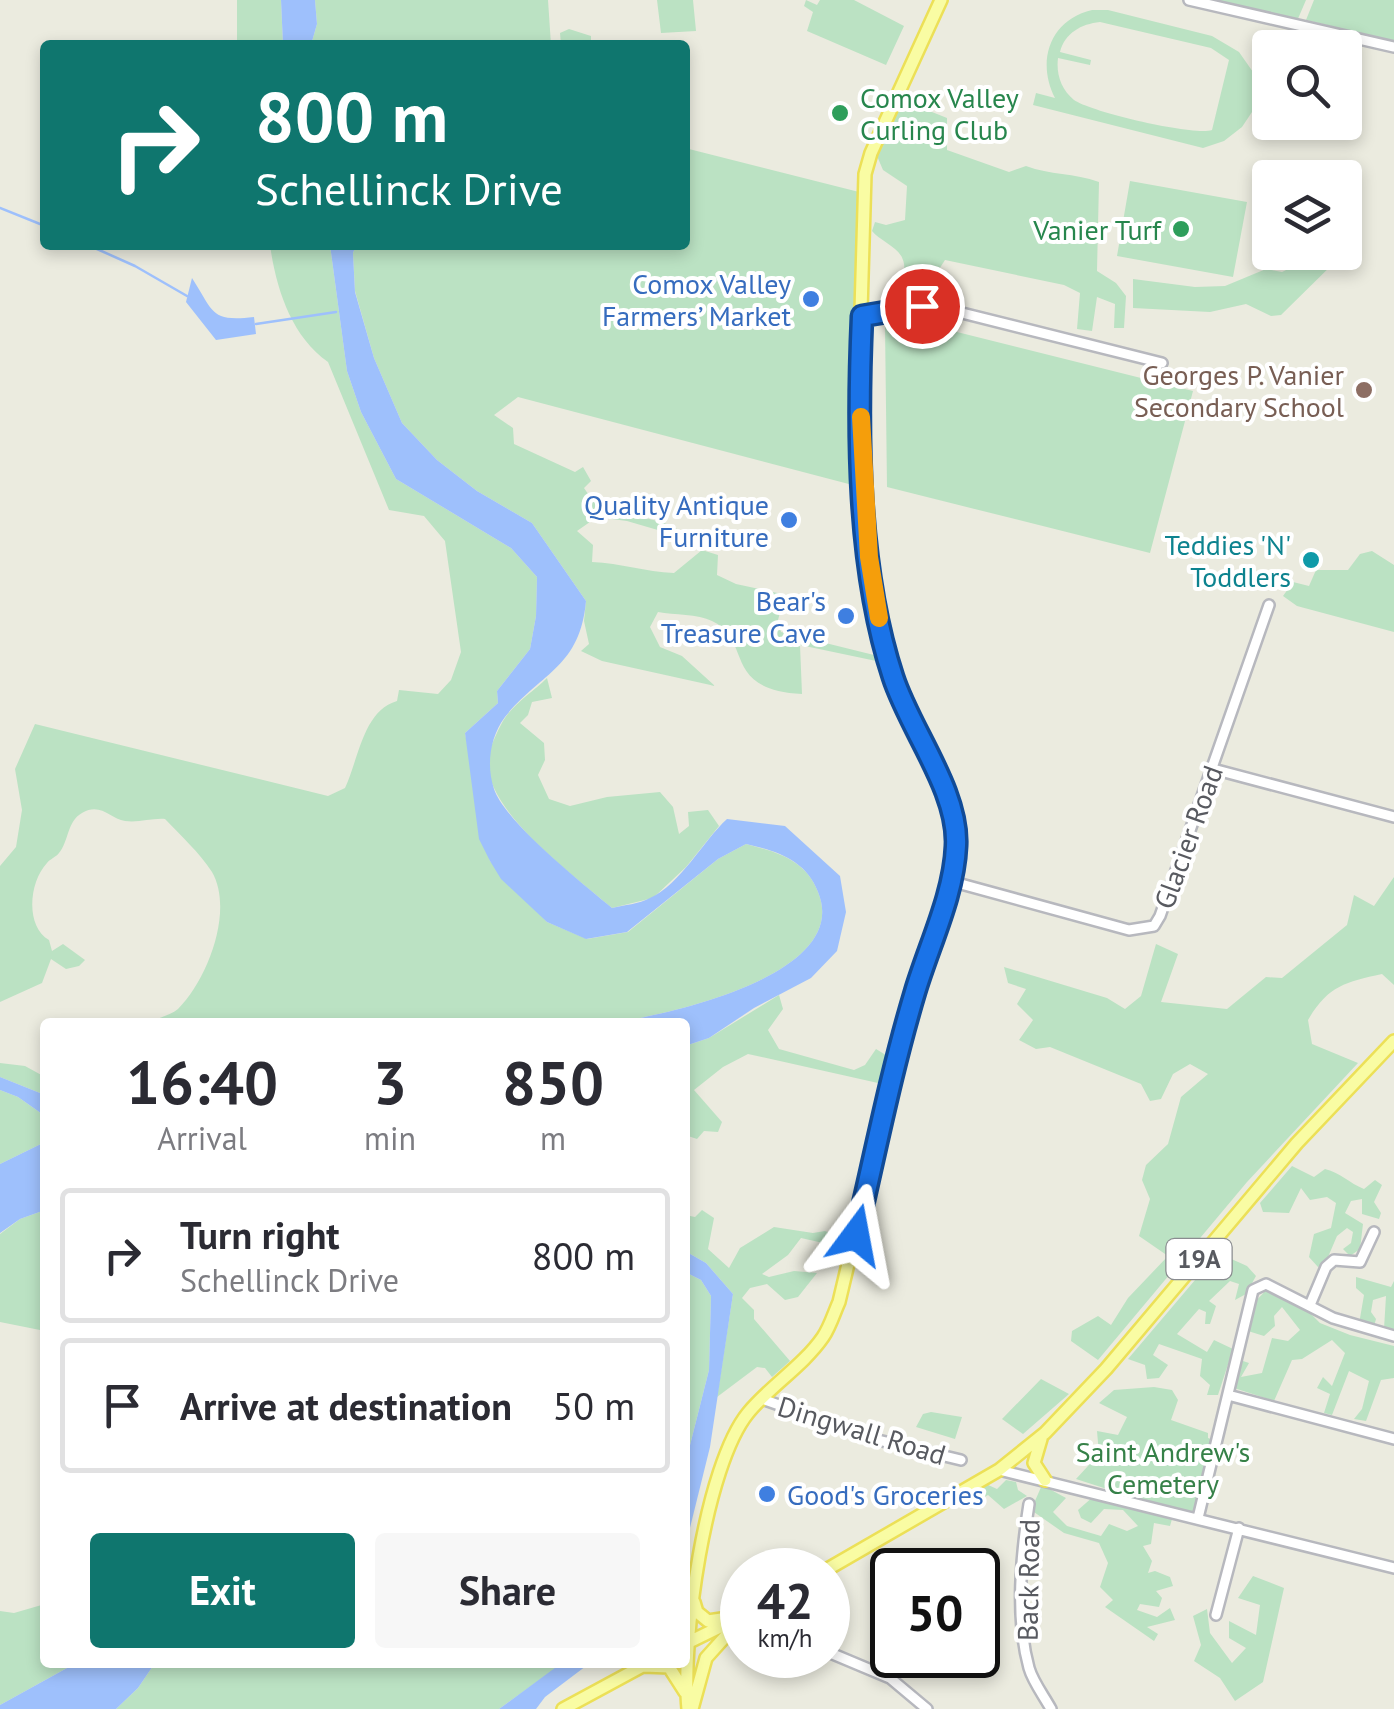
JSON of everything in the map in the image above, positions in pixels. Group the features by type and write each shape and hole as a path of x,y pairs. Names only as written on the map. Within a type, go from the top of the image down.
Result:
{"main road":[{"path":"690,1610 728,1448 740,1425 762,1399 824,1336 839,1302 900,1044 950,881 956,846 954,821 945,792 892,676 874,597 864,488 860,378 864,174 941,0"},
{"name":"19A","path":"850,1556 999,1470 1045,1433 1106,1368 1298,1143 1389,1055 1394,1041"},
{"path":"1045,1433 1034,1463 1045,1480"},
{"path":"690,1597 692,1593"},
{"path":"692,1593 697,1612 708,1621 720,1620"},
{"path":"690,1641 720,1627"},
{"path":"688,1709 706,1658 720,1642"},
{"path":"563,1709 640,1668"},
{"path":"670,1668 687,1695"},
{"path":"686,1668 688,1709"}],"street":[{"path":"1190,0 1394,47"},
{"path":"862,316 938,307 1162,364"},
{"name":"Glacier Road","path":"950,881 1130,930 1154,926 1270,605"},
{"path":"1213,769 1394,817"},
{"path":"1310,1306 1326,1267 1334,1260 1360,1262 1374,1232"},
{"path":"1198,1518 1253,1290 1266,1284 1334,1318 1394,1336"},
{"path":"1228,1396 1394,1439"},
{"name":"Dingwall Road","path":"762,1399 878,1440 961,1460"},
{"path":"999,1470 1394,1568"},
{"name":"Back Road","path":"1030,1504 1023,1547 1022,1628 1030,1670 1051,1709"},
{"path":"1216,1615 1239,1528"},
{"path":"850,1661 890,1678 927,1709"}],"green space":[{"path":"237,0 281,0 283,40 237,40"},
{"path":"315,0 548,0 551,40 312,40 317,24"},
{"path":"657,0 693,0 696,31 661,33"},
{"path":"806,0 817,5 820,0 854,0 904,26 886,65 807,31 813,12 804,6"},
{"path":"1212,0 1306,0 1297,21"},
{"path":"1314,0 1394,0 1394,41 1362,33 1362,30 1306,20"},
{"path":"1092,10 1108,10 1212,36 1239,52 1252,71 1252,112 1242,127 1224,141 1203,148 1033,105 1036,93 1055,98 1049,84 1047,57 1057,32","holes":["1100,22 1211,48 1229,60 1212,130 1201,131 1164,126 1084,105 1066,91 1058,70 1058,58 1090,65 1091,60 1060,52 1075,31"]},
{"path":"569,29 591,36 591,40 561,40 560,33"},
{"path":"902,100 947,118 947,150 1009,172 1026,166 1099,182 1097,271 1116,283 1126,296 1124,328 1114,328 1115,304 1097,297 1092,331 1077,329 1080,293 1064,285 945,260 921,297 905,301 901,255 872,231 875,222 886,225 905,220 907,186 883,170 877,156"},
{"path":"690,149 863,193 864,488 518,397 494,415 513,428 514,444 575,472 583,467 591,481 584,488 603,506 677,529 668,533 597,517 577,531 593,545 592,562 674,573 702,550 718,555 717,575 736,584 796,597 795,607 781,609 781,632 878,656 881,662 800,645 802,694 777,690 760,684 749,674 732,640 712,621 658,612 650,627 660,647 682,656 715,686 602,661 581,651 589,644 584,621 586,601 532,523 477,491 437,460 402,423 374,358 355,291 353,253 690,250"},
{"name":"Vanier Turf","path":"1130,181 1247,202 1233,277 1117,256"},
{"path":"271,250 331,250 347,371 361,412 396,479 511,548 537,577 530,649 497,691 498,703 465,733 490,861 547,922 587,939 628,932 718,859 746,844 769,850 798,865 818,892 821,921 809,946 784,967 713,999 637,1018 160,1018 178,1009 208,962 219,924 218,888 207,865 165,819 125,821 95,809 73,821 62,848 36,881 32,903 36,925 49,940 52,951 63,944 85,960 66,969 51,959 42,983 0,1002 0,866 16,847 22,810 15,769 35,724 328,796 345,788 369,725 386,706 397,701 399,690 438,694 451,680 461,652 445,541 424,516 389,510 328,362 295,325 276,278"},
{"path":"1264,270 1327,270 1281,315 1271,316 1246,304 1210,312 1133,308 1133,279 1195,287 1225,286"},
{"path":"885,326 941,328 1193,391 1150,553 887,487"},
{"path":"1372,551 1394,565 1394,632 1297,606 1283,596 1293,582 1309,586 1316,570 1348,570 1360,554"},
{"path":"547,678 552,698 532,702 520,723 544,743 545,760 538,775 549,799 570,806 607,797 660,792 673,807 679,834 689,826 688,812 708,810 719,826 686,867 653,898 612,908 534,840 499,798 490,777 488,757 492,744 507,715"},
{"path":"1394,877 1394,985 1382,974 1348,983 1330,993 1308,1020 1312,1044 1358,1063 1247,1182 1098,1360 1071,1341 1072,1331 1098,1316 1111,1325 1128,1298 1168,1256 1139,1236 1150,1199 1142,1180 1146,1165 1168,1144 1181,1097 1208,1074 1190,1064 1173,1074 1161,1099 1150,1101 1141,1084 1050,1047 1036,1049 1019,1040 1033,1020 1017,1004 1026,989 1008,983 1004,967 1107,998 1125,1009 1141,996 1156,944 1178,954 1161,1002 1227,1009 1266,977 1282,978 1347,925 1354,895 1374,906"},
{"path":"779,995 783,1009 768,1030 779,1049 854,1070 865,1065 876,1049 889,1057 878,1083 748,1054 723,1067 694,1090 722,1122 718,1132 704,1131 697,1139 690,1137 690,1044 709,1038"},
{"path":"0,1063 25,1066 40,1074 40,1093 0,1077"},
{"path":"0,1090 40,1112 40,1144 0,1164"},
{"path":"1292,1166 1314,1177 1325,1169 1364,1189 1375,1180 1382,1185 1374,1202 1381,1213 1379,1219 1362,1214 1362,1199 1351,1201 1345,1213 1363,1224 1360,1249 1350,1256 1343,1249 1351,1243 1353,1232 1347,1228 1337,1236 1325,1264 1318,1267 1309,1257 1314,1234 1331,1228 1336,1203 1327,1197 1310,1200 1301,1188 1289,1213 1263,1212 1260,1203"},
{"path":"702,1210 714,1218 708,1249 729,1268 740,1248 774,1227 825,1231 843,1239 841,1247 801,1238 788,1255 762,1274 769,1277 794,1271 817,1273 798,1297 785,1300 767,1284 750,1288 742,1298 754,1310 754,1319 790,1361 772,1377 765,1368 757,1367 717,1397 733,1294 706,1263 690,1254 690,1216 695,1217"},
{"path":"40,1212 40,1330 0,1322 0,1234 20,1219"},
{"path":"1218,1253 1247,1266 1256,1276 1246,1294 1235,1300 1239,1284 1230,1281 1209,1301 1216,1306 1210,1324 1205,1324 1206,1312 1199,1309 1177,1334 1207,1352 1214,1340 1233,1349 1218,1395 1207,1395 1210,1385 1200,1376 1202,1359 1159,1344 1153,1355 1168,1365 1159,1378 1147,1379 1145,1365 1128,1359"},
{"path":"690,1274 701,1280 711,1296 709,1370 690,1445"},
{"path":"1356,1277 1391,1287 1394,1281 1394,1332 1384,1329 1386,1296 1373,1300 1374,1326 1359,1324 1364,1295 1356,1288"},
{"path":"1270,1286 1305,1308 1320,1323 1394,1346 1394,1378 1381,1380 1366,1421 1354,1419 1362,1409 1369,1381 1349,1371 1332,1415 1324,1413 1330,1394 1317,1388 1323,1377 1332,1386 1345,1353 1332,1340 1302,1359 1292,1360 1274,1401 1234,1388 1240,1360 1249,1363 1241,1377 1262,1373 1272,1338 1288,1341 1300,1330 1282,1307 1274,1316 1275,1326 1264,1336 1248,1331 1252,1305"},
{"path":"1041,1379 1069,1394 1023,1434 1002,1419"},
{"name":"Saint Andrew's Cemetery","path":"1114,1390 1172,1390 1178,1400 1171,1420 1208,1433 1208,1438 1217,1441 1198,1518 1106,1495 1107,1489 1076,1479 1099,1454 1097,1431 1118,1435 1127,1417 1099,1403"},
{"path":"923,1414 962,1417 955,1439 916,1427"},
{"path":"1006,1480 1016,1482 1018,1490 1027,1496 1004,1509 988,1495 971,1505 962,1501 986,1484 997,1489"},
{"path":"1042,1485 1066,1498 1053,1512 1067,1526 1101,1536 1109,1524 1127,1531 1138,1526 1123,1510 1104,1509 1091,1523 1081,1518 1078,1510 1094,1496 1172,1519 1170,1526 1154,1523 1151,1544 1143,1546 1152,1561 1148,1573 1155,1571 1170,1577 1173,1586 1156,1591 1162,1598 1159,1607 1140,1604 1137,1610 1157,1617 1170,1608 1175,1620 1147,1627 1158,1634 1154,1641 1105,1607 1113,1600 1100,1587 1108,1563 1099,1543 1064,1533 1031,1510"},
{"path":"1253,1576 1284,1588 1263,1682 1235,1701 1220,1678 1194,1661 1201,1645 1193,1616 1207,1609 1210,1633 1232,1663 1246,1648 1229,1638 1229,1621 1256,1635 1260,1605 1238,1598"},
{"path":"40,1605 40,1668 67,1668 0,1705 0,1611 14,1613"},
{"path":"152,1668 556,1668 499,1709 116,1709"}],"water":[{"path":"281,0 315,0 317,24 312,40 283,40"},
{"path":"331,250 354,250 355,292 374,358 402,423 437,460 477,491 532,523 586,601 576,641 567,656 518,702 500,725 490,761 494,789 501,803 546,852 612,908 641,902 661,892 727,819 785,826 840,876 846,912 837,951 811,978 754,1008 709,1038 690,1044 690,1018 637,1018 676,1010 750,985 784,967 809,946 821,921 818,892 806,872 779,854 746,844 718,859 627,932 586,939 547,922 501,879 479,839 465,733 498,703 497,691 530,649 537,577 511,548 396,479 361,412 347,371"},
{"path":"192,278 210,307 221,316 254,317 256,334 216,340 186,302"},
{"path":"0,1077 40,1093 40,1112 18,1097 0,1090"},
{"path":"40,1144 40,1212 20,1219 0,1233 0,1164"},
{"path":"690,1254 706,1263 733,1294 710,1447 690,1528 690,1445 709,1370 711,1296 701,1280 690,1274"},
{"path":"67,1668 152,1668 116,1709 0,1709 0,1705"},
{"path":"555,1668 583,1668 545,1697 536,1709 499,1709"}],"waterway":[{"path":"0,208 40,224"},
{"path":"99,250 187,296"},
{"path":"256,324 336,312"}],"slow traffic":[{"path":"861,417 869,557 879,618"}],"place":[{"name":"Comox Valley Curling Club","path":"840,113"},
{"name":"Vanier Turf","path":"1181,229"},
{"name":"Comox Valley Farmers’ Market","path":"811,299"},
{"name":"Georges P. Vanier Secondary School","path":"1364,390"},
{"name":"Quality Antique Furniture","path":"789,520"},
{"name":"Teddies 'N' Toddlers","path":"1311,560"},
{"name":"Bear's Treasure Cave","path":"846,616"},
{"name":"Good's Groceries","path":"767,1494"}],"route":[{"path":"856,1235 900,1044 950,881 956,846 954,821 945,792 892,676 874,597 864,488 862,316 922,306"}]}
